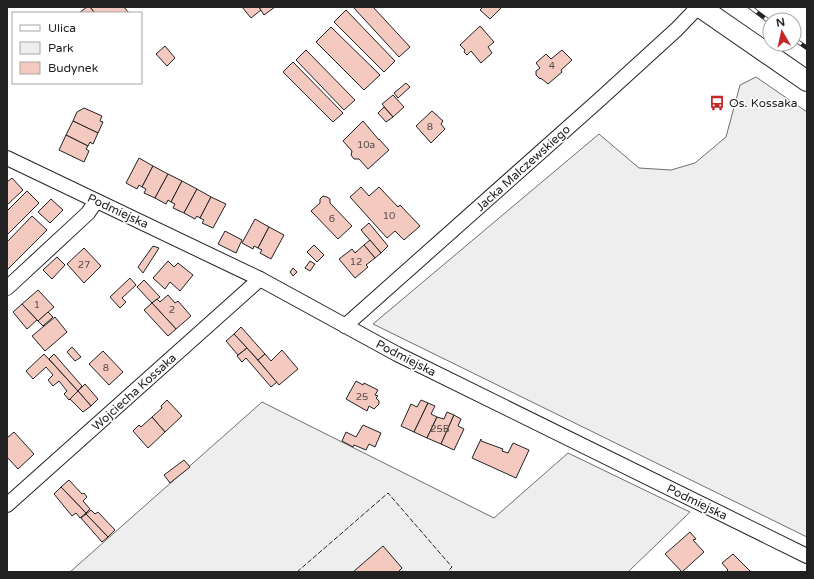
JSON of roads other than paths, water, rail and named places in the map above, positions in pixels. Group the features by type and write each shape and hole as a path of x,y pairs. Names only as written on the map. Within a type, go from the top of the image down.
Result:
{"street":[{"path":"699,7 807,80"},
{"name":"Jacka Malczewskiego","path":"345,326 598,101 699,7"},
{"name":"Podmiejska","path":"7,158 260,279 397,354 807,556"},
{"path":"7,288 88,214 96,201"},
{"name":"Wojciecha Kossaka","path":"7,505 260,279"}],"railway":[{"path":"750,7 762,16"},
{"path":"802,45 807,48"}],"place":[{"name":"Os. Kossaka","path":"717,103"}]}
